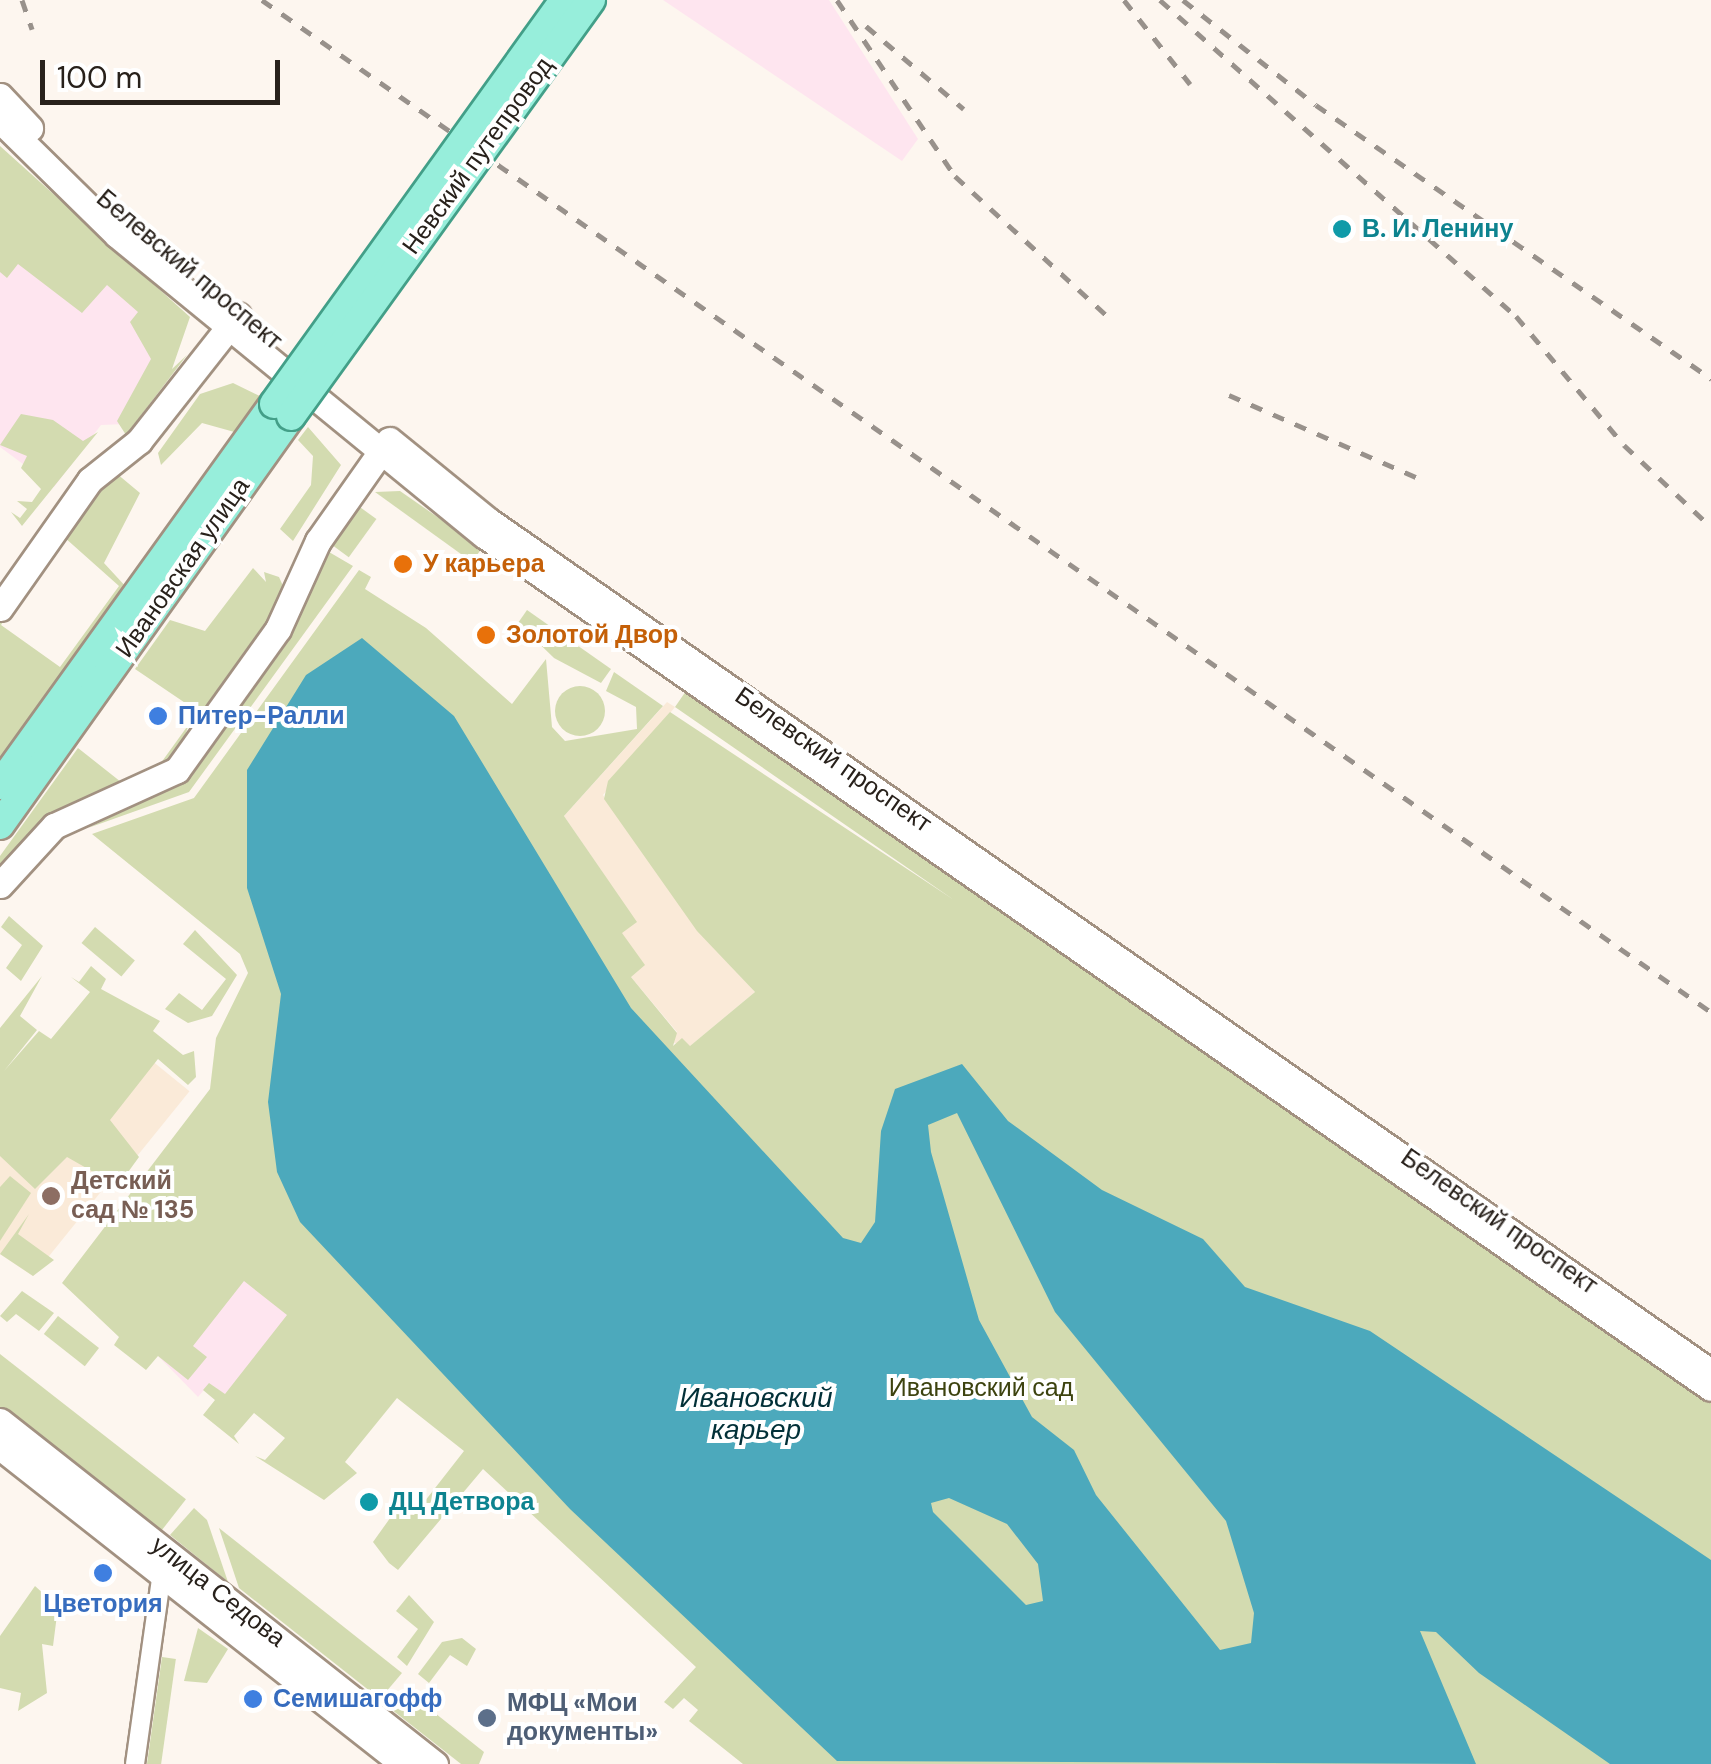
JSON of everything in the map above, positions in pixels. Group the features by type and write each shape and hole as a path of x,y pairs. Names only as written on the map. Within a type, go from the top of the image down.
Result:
{"main road":[{"name":"Невский путепровод","path":"358,305 564,0"},
{"name":"Невский путепровод","path":"358,305 591,0"},
{"name":"Ивановская улица","path":"0,785 358,305"},
{"name":"Ивановская улица","path":"0,825 282,410"}],"street":[{"name":"Белевский проспект","path":"0,96 98,196 235,319 544,579 1711,1388"},
{"name":"Белевский проспект","path":"0,120 90,211 235,319"},
{"path":"0,608 90,480 140,441 235,319"},
{"name":"Белевский проспект","path":"386,443 1711,1368"},
{"path":"0,885 54,826 178,770 278,629 318,542 386,443"},
{"name":"улица Седова","path":"0,1421 403,1764"},
{"name":"улица Седова","path":"0,1446 436,1764"},
{"path":"135,1764 163,1562"}],"shaded area":[{"path":"663,0 829,0 918,139 902,161"},
{"path":"0,159 173,321 126,424 101,425 54,487 0,447"},
{"path":"667,702 675,707 603,795 698,931 755,992 689,1047 668,1041 677,1032 631,977 621,933 636,922 564,816"},
{"name":"Детский сад № 135","path":"104,1022 189,1091 127,1168 42,1099"},
{"name":"Детский сад № 135","path":"20,1105 112,1178 33,1276 0,1254 0,1128"},
{"path":"245,1242 311,1303 208,1420 215,1400 204,1390 198,1397 158,1356"}],"green space":[{"path":"0,146 190,317 172,369 187,355 126,435 117,421 151,359 130,322 138,312 107,285 82,313 18,264 7,278 0,272"},
{"path":"233,383 264,398 238,433 202,423 161,465 158,453 200,394"},
{"path":"21,414 53,420 83,441 98,432 22,526 11,512 20,518 27,509 17,501 32,502 41,489 21,468 27,456 0,445"},
{"path":"308,427 341,465 293,541 280,529 311,485 313,456 298,440"},
{"path":"116,473 140,493 104,563 127,588 0,767 0,621 32,575 1,625 60,667 119,586 64,537"},
{"path":"400,491 482,548 472,562 375,492"},
{"path":"357,505 376,519 349,557 329,543"},
{"path":"329,552 353,566 189,792 88,828 178,783"},
{"path":"253,568 266,582 264,572 279,577 287,595 203,715 135,669 170,620 205,631"},
{"name":"Ивановский карьер","path":"359,570 371,577 365,589 426,628 512,704 546,659 552,727 565,741 637,729 636,707 606,691 614,672 663,706 564,816 637,922 622,933 645,965 631,977 677,1033 673,1046 682,1038 690,1046 755,992 697,931 604,799 608,781 670,712 954,900 675,707 686,691 1711,1403 1711,1764 743,1764 689,1721 698,1710 684,1698 673,1709 664,1702 696,1667 483,1469 398,1570 389,1563 373,1542 393,1514 414,1515 464,1451 397,1398 345,1462 357,1473 324,1500 255,1456 265,1460 285,1438 254,1413 234,1436 239,1444 203,1415 215,1400 203,1390 209,1383 225,1394 287,1315 244,1281 193,1346 207,1357 188,1380 158,1356 146,1370 114,1345 119,1337 62,1283 210,1089 216,1038 248,973 240,954 92,834 194,798"},
{"path":"527,610 611,669 601,683 554,658 518,623"},
{"path":"580,686 598,693 605,711 598,729 580,736 562,729 555,711 562,693"},
{"path":"189,724 178,756 0,871 0,856 78,748 121,782 158,767"},
{"path":"9,916 43,946 21,981 6,968 22,945 1,927"},
{"path":"95,927 135,960 121,977 82,943"},
{"path":"195,930 237,975 212,1016 188,1023 165,1009 179,993 202,1010 226,979 183,944"},
{"path":"91,966 106,979 101,989 160,1021 153,1031 183,1055 194,1051 196,1077 188,1085 158,1059 110,1120 139,1157 118,1186 67,1157 35,1189 0,1156 0,1028 42,976 20,1016 37,1030 4,1071 39,1031 51,1039 90,992 71,977 79,982"},
{"path":"10,1176 31,1193 0,1241 0,1187"},
{"path":"29,1214 18,1234 54,1260 33,1276 0,1254"},
{"path":"22,1291 54,1313 39,1331 16,1314 7,1322 0,1316"},
{"path":"58,1316 99,1348 85,1366 44,1334"},
{"path":"0,1354 186,1499 157,1536 0,1414"},
{"path":"194,1508 207,1520 228,1582 170,1535"},
{"path":"219,1528 402,1673 380,1699 239,1588"},
{"path":"35,1586 58,1607 53,1646 42,1644 47,1693 18,1711 21,1693 0,1688 0,1636"},
{"path":"409,1595 434,1622 407,1666 397,1657 418,1629 396,1611"},
{"path":"198,1628 228,1649 207,1683 184,1681"},
{"path":"462,1638 476,1649 467,1666 450,1655 429,1683 418,1674 442,1642"},
{"path":"162,1657 176,1659 161,1764 147,1764"},
{"path":"406,1690 484,1752 479,1764 461,1764 391,1709"}],"water":[{"name":"Ивановский карьер","path":"362,638 454,716 631,1008 843,1238 861,1243 875,1222 881,1131 895,1089 962,1064 1008,1121 1102,1190 1203,1239 1245,1287 1370,1331 1711,1560 1711,1764 1610,1764 1479,1673 1436,1632 1420,1631 1476,1764 837,1761 570,1509 300,1222 277,1172 268,1102 281,994 247,888 247,770 306,675","holes":["957,1113 1055,1312 1226,1521 1254,1613 1251,1643 1220,1650 1096,1495 1074,1450 1032,1417 979,1320 931,1152 928,1125","949,1498 1007,1524 1038,1564 1043,1601 1026,1605 933,1512 931,1503"]}],"railway":[{"path":"22,0 32,29"},
{"path":"262,0 1711,1012"},
{"path":"837,0 955,176 1106,315"},
{"path":"1124,0 1190,84"},
{"path":"1160,0 1516,316 1624,445 1711,527"},
{"path":"1183,0 1316,105 1711,379"},
{"path":"866,26 964,109"},
{"path":"1229,395 1416,477"}],"place":[{"name":"В. И. Ленину","path":"1342,229"},
{"name":"У карьера","path":"403,564"},
{"name":"Золотой Двор","path":"486,635"},
{"name":"Питер-Ралли","path":"158,716"},
{"name":"Детский сад № 135","path":"51,1196"},
{"name":"ДЦ Детвора","path":"369,1502"},
{"name":"Цветория","path":"103,1573"},
{"name":"Семишагофф","path":"253,1699"},
{"name":"МФЦ «Мои документы»","path":"487,1718"}],"park label":[{"name":"Ивановский сад","path":"981,1388"}]}
